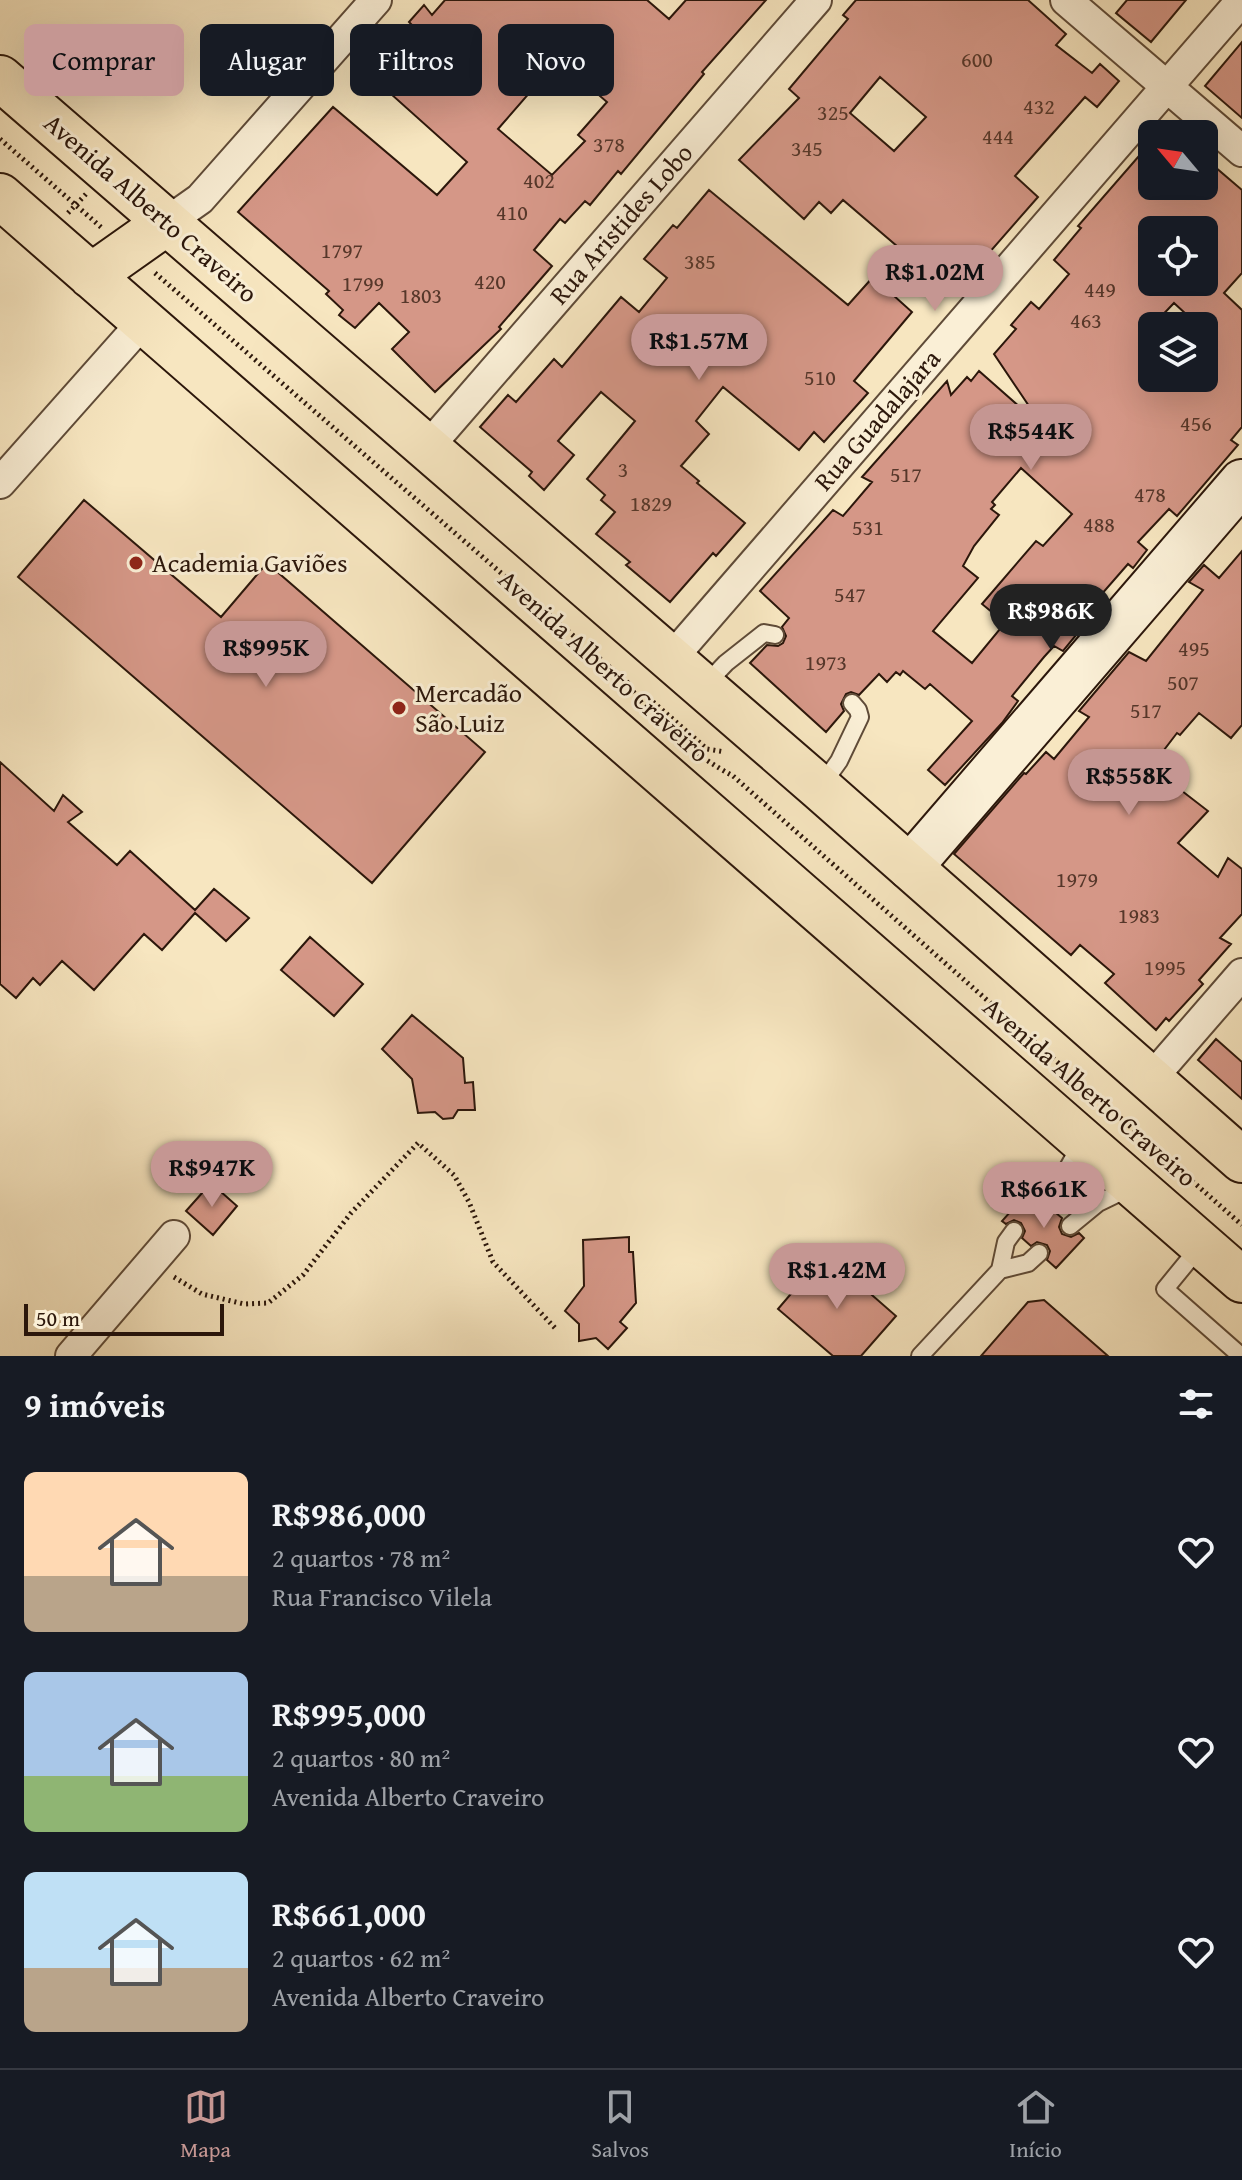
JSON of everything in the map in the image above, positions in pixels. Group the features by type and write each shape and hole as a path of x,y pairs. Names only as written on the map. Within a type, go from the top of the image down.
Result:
{"main road":[{"name":"Avenida Alberto Craveiro","path":"0,78 820,788 1242,1160"},
{"name":"Avenida Alberto Craveiro","path":"0,196 1242,1280"},
{"path":"91,276 166,223"}],"street":[{"path":"166,223 200,199 376,0"},
{"name":"Rua Aristides Lobo","path":"427,448 816,0"},
{"path":"1066,0 1242,151"},
{"name":"Rua Guadalajara","path":"670,660 1242,0"},
{"path":"0,483 143,322"},
{"path":"910,867 1242,482"},
{"path":"1150,1080 1242,974"},
{"path":"71,1356 174,1236"}],"lane":[{"path":"702,688 726,663 764,633 775,635"},
{"path":"820,788 839,761 860,717 852,703"},
{"path":"1041,1200 1065,1173 1083,1141"},
{"path":"1070,1226 1098,1203 1133,1186"},
{"path":"920,1356 1000,1270 1006,1242 1014,1231"},
{"path":"1201,1245 1165,1289 1241,1356"},
{"path":"1000,1270 1028,1263 1039,1253"}],"path":[{"name":"Avenida Alberto Craveiro","path":"0,139 628,683 639,702 705,761 733,776 1242,1225"},
{"path":"65,217 87,192"},
{"path":"180,294 176,299 212,330"},
{"path":"641,714 652,701 707,749 730,753"},
{"path":"151,1263 202,1294 244,1304 268,1303 303,1275 351,1213 418,1143 454,1175 469,1202 493,1262 555,1328"}],"building":[{"path":"445,0 647,0 669,19 686,0 766,0 702,72 704,74 621,174 618,171 590,205 585,201 565,223 560,219 534,250 552,266 499,327 501,329 435,392 392,349 409,332 379,303 355,328 339,315 343,310 326,294 329,291 238,212 333,107 437,195 467,162 393,96 482,96 482,24 411,24 409,22 424,5 432,15","holes":["498,24 614,24 614,96 600,96 607,102 578,135 585,141 552,175 498,129 527,96 498,96"]},
{"path":"856,0 1028,0 1066,34 1056,45 1092,73 1100,64 1119,81 1097,107 1085,97 1015,176 1038,197 953,294 942,278 939,282 843,200 831,213 819,202 804,219 739,160 799,98 789,89 848,19 843,15","holes":["880,77 926,117 894,151 850,113"]},
{"path":"1127,0 1186,0 1151,42 1116,13"},
{"path":"1242,42 1242,118 1205,86"},
{"path":"1138,157 1138,200 1218,200 1218,170 1242,190 1242,273 1224,293 1242,310 1242,427 1231,440 1238,445 1177,516 1169,509 1138,542 1147,550 1133,568 1128,564 1100,596 1104,601 1063,651 1054,646 1044,657 1012,696 1018,701 1002,723 945,785 928,770 972,721 930,684 925,689 903,671 900,675 896,672 887,682 879,674 859,695 846,694 841,704 844,711 826,732 750,663 767,645 783,643 786,636 782,627 789,618 760,591 833,510 843,516 872,482 862,477 947,381 951,395 967,377 971,381 979,371 1029,415 1033,412 994,354 1016,329 1011,325 1031,302 1039,309 1069,274 1054,260 1081,228 1078,226","holes":["1021,468 1072,514 1043,546 1036,541 982,604 1005,623 972,663 933,631 978,578 963,566 974,546 999,515 991,509 995,505 992,502"]},
{"path":"709,190 848,305 873,277 912,312 854,381 868,393 824,442 814,432 799,450 723,387 696,421 709,434 681,466 745,523 716,556 713,553 670,602 626,565 630,562 596,534 615,512 601,500 605,495 587,479 635,421 601,392 558,441 574,455 544,490 529,476 532,472 480,427 508,395 516,402 554,359 562,367 621,297 639,312 667,278 644,259 673,225 677,228"},
{"path":"84,500 221,617 267,563 485,752 372,883 18,577"},
{"path":"1242,551 1242,725 1231,738 1199,713 1180,735 1177,733 1151,767 1208,811 1178,843 1218,877 1228,858 1242,869 1242,914 1220,938 1231,944 1199,980 1203,984 1169,1021 1166,1018 1156,1030 1105,983 1114,974 1080,945 1071,955 954,854 1046,752 1054,759 1089,717 1079,711 1129,652 1146,661 1203,590 1189,582 1204,565 1219,578"},
{"path":"0,762 54,811 63,795 82,812 68,822 117,865 130,851 195,910 214,889 249,918 226,941 195,913 162,950 144,934 94,990 62,961 40,985 33,978 16,998 0,984"},
{"path":"310,937 363,984 334,1016 281,970"},
{"path":"412,1015 463,1058 465,1083 473,1082 475,1110 458,1110 453,1118 443,1119 435,1112 418,1113 412,1079 382,1049"},
{"path":"1216,1039 1242,1062 1242,1099 1198,1060"},
{"path":"211,1183 237,1206 213,1235 186,1211"},
{"path":"1030,1190 1033,1192 1030,1203 1034,1209 1044,1211 1049,1207 1062,1218 1059,1227 1062,1234 1071,1237 1079,1233 1084,1238 1056,1268 1047,1260 1050,1251 1047,1245 1037,1242 1031,1246 1022,1238 1025,1231 1021,1223 1014,1220 1006,1224 1002,1221"},
{"path":"629,1237 636,1303 620,1322 627,1328 608,1349 596,1338 579,1341 579,1324 565,1311 584,1286 583,1240"},
{"path":"825,1254 896,1316 861,1356 833,1356 778,1309"},
{"path":"1044,1300 1108,1356 981,1356 1028,1302"}],"place":[{"name":"Academia Gaviões","path":"136,563"},
{"name":"Mercadão São Luiz","path":"399,708"}]}
